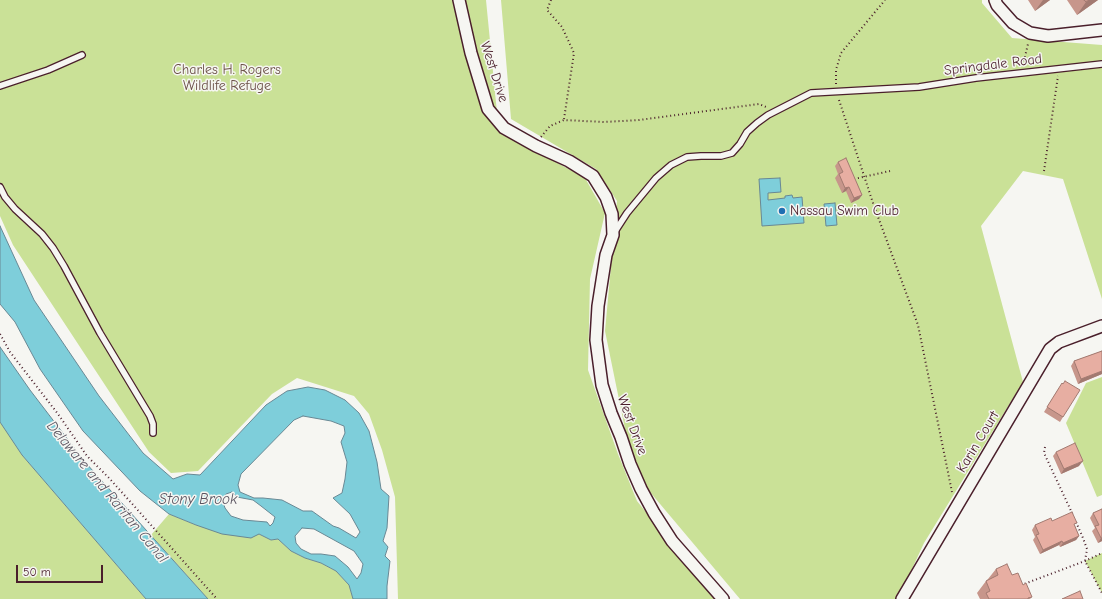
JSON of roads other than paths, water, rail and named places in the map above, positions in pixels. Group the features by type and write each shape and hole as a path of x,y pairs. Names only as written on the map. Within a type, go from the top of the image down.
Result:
{"street":[{"name":"West Drive","path":"460,0 471,53 488,109 504,128 536,146 569,161 593,176 606,196 612,214 613,234 606,255 598,306 596,340 602,384 630,464 654,514 672,541 723,599"},
{"path":"995,0 997,5 1013,23 1030,33 1048,36 1102,30"},
{"name":"Karin Court","path":"905,597 1050,349 1059,342 1102,326"}],"lane":[{"path":"0,86 48,70 82,55"},
{"name":"Springdale Road","path":"887,89 919,87 976,78 1102,64"},
{"name":"West Drive","path":"613,234 627,213 656,178 671,165 687,157 721,156 732,153 740,144 747,132 763,119 811,93 887,89"},
{"path":"0,187 5,197 15,209 42,234 53,248 100,333 150,416 153,424 153,433"}],"water":[{"name":"Nassau Swim Club","path":"780,178 781,192 768,193 768,200 785,198 785,196 792,195 793,198 802,197 804,223 762,226 759,179"},
{"name":"Nassau Swim Club","path":"835,203 837,225 826,226 824,204"},
{"name":"Stony Brook","path":"0,226 34,300 99,396 143,453 173,479 187,474 200,475 266,405 287,391 308,387 325,390 345,400 359,413 369,431 377,462 381,489 389,496 387,528 383,541 388,547 385,556 390,561 387,599 353,599 349,585 336,571 321,563 305,558 291,551 278,539 271,540 259,534 251,538 222,534 169,514 140,491 83,431 40,369 15,322 0,304","holes":["303,416 331,421 344,426 345,433 341,442 347,462 345,479 342,493 333,498 350,514 360,532 356,538 333,526 312,511 303,511 282,500 254,498 240,492 238,485 241,474 294,420","232,492 237,497 253,500 275,517 273,523 270,526 267,522 243,520 231,516 225,508 223,502 226,494","302,528 314,529 354,551 363,564 361,573 357,579 348,567 335,556 311,554 301,549 296,543 295,536"]},
{"name":"Delaware and Raritan Canal","path":"0,347 30,390 85,462 208,599 146,599 22,455 0,422"}],"place":[{"name":"Nassau Swim Club","path":"782,211"}],"park label":[{"name":"Charles H. Rogers Wildlife Refuge","path":"227,78"}]}
